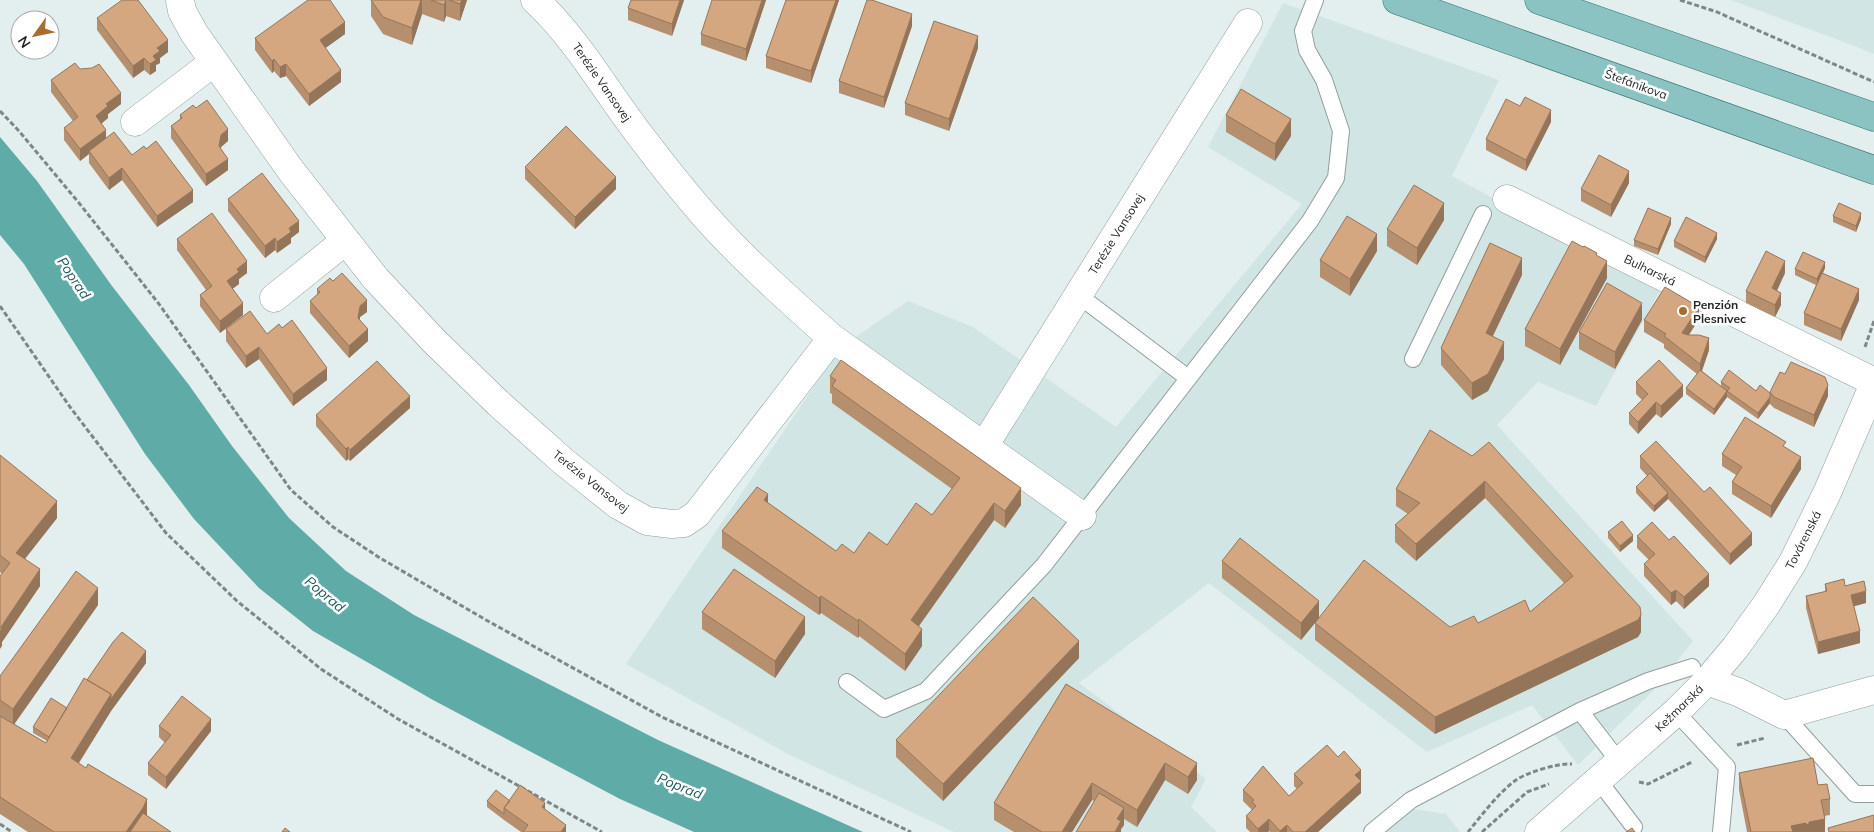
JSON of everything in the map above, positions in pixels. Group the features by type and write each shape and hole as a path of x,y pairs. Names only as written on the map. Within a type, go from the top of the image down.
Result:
{"main road":[{"name":"Štefánikova","path":"1397,0 1874,170"},
{"path":"1539,0 1874,117"}],"street":[{"name":"Terézie Vansovej","path":"180,0 182,11 194,33 214,62 292,172 376,280 498,403 564,462 618,505 647,521 672,524 684,523 697,514 832,338"},
{"name":"Terézie Vansovej","path":"535,0 569,36 637,132 682,190 731,245 782,294 832,338 1082,516"},
{"name":"Terézie Vansovej","path":"984,446 1248,23"},
{"path":"135,122 214,62"},
{"name":"Bulharská","path":"1507,199 1867,379"},
{"path":"274,298 344,241"},
{"name":"Továrenská","path":"1700,674 1735,648 1766,605 1793,562 1827,492 1867,379"},
{"name":"Kežmarská","path":"1539,832 1613,754 1676,712 1700,674 1784,715"},
{"path":"1784,715 1874,690"}],"lane":[{"path":"847,682 884,709 926,691 1044,565 1310,221 1336,178 1341,131 1324,80 1307,50 1303,31 1315,0"},
{"path":"1413,358 1483,214"},
{"path":"1078,295 1188,378"},
{"path":"1372,832 1411,800 1580,711 1648,681 1700,674"},
{"path":"1580,711 1613,754"},
{"path":"1676,712 1727,767 1721,832"},
{"path":"1784,715 1855,794 1874,794"},
{"path":"1593,774 1634,828"}],"path":[{"path":"1680,0 1716,12 1874,82"},
{"path":"0,111 79,203 159,304 291,490 333,527 380,558 486,620 662,717 911,832"},
{"path":"0,306 70,407 166,533 237,601 322,669 398,719 602,832"},
{"path":"1867,379 1865,348 1874,321"},
{"path":"1468,832 1493,802 1516,780 1554,765 1569,764 1593,774 1613,754"},
{"path":"1482,832 1527,792 1554,782"},
{"path":"0,824 12,832"}],"shaded area":[{"path":"1731,0 1874,0 1874,54 1857,47"},
{"path":"1283,3 1499,80 1452,176 1661,289 1596,406 1538,382 1497,425 1693,641 1654,690 1578,765 1532,705 1427,752 1209,583 1079,683 1206,779 1191,807 1217,832 954,832 790,755 626,664 840,348 908,301 973,327 1116,427 1302,204 1208,147"},
{"path":"1407,808 1446,814 1460,832 1380,832"}],"water":[{"name":"Poprad","path":"0,137 37,181 112,286 189,385 232,446 289,518 346,571 414,615 658,740 863,832 694,832 620,799 433,700 313,631 259,588 194,519 145,454 24,264 0,235"}],"building":[{"path":"122,0 138,0 168,40 157,48 160,51 153,56 156,60 150,64 144,58 133,66 97,18"},
{"path":"308,0 330,0 345,22 320,40 341,70 309,94 286,64 280,67 274,59 272,61 255,38"},
{"path":"371,0 421,0 412,28 383,17"},
{"path":"431,0 446,0 444,5"},
{"path":"449,0 462,0 460,4"},
{"path":"631,0 680,0 672,24 628,8"},
{"path":"712,0 762,0 746,49 701,34"},
{"path":"786,0 836,0 811,71 766,56"},
{"path":"867,0 912,14 884,97 839,81"},
{"path":"934,21 978,36 949,119 905,103"},
{"path":"75,63 80,69 92,68 99,64 121,93 106,104 108,106 96,116 106,130 80,149 64,128 78,117 51,80"},
{"path":"1241,89 1291,119 1275,144 1226,115"},
{"path":"1525,97 1551,110 1526,160 1486,139 1506,99 1520,106"},
{"path":"207,100 228,129 221,135 219,146 228,159 206,174 171,126 182,118 180,115 193,105 196,108"},
{"path":"566,126 616,177 575,217 525,167"},
{"path":"114,132 132,155 144,146 146,149 156,141 193,190 157,216 122,168 109,178 89,151"},
{"path":"1599,155 1629,171 1611,205 1581,189"},
{"path":"262,173 299,221 289,228 291,232 277,242 275,238 265,246 228,199"},
{"path":"1414,185 1444,203 1417,248 1387,229"},
{"path":"1839,203 1861,213 1856,226 1833,216"},
{"path":"1648,208 1671,218 1658,249 1634,240"},
{"path":"212,213 247,261 237,269 239,272 227,281 243,303 220,321 200,295 212,286 177,239"},
{"path":"1347,216 1377,234 1350,279 1320,260"},
{"path":"1686,217 1717,233 1705,257 1674,241"},
{"path":"1572,241 1597,253 1596,255 1607,261 1560,349 1525,329"},
{"path":"1490,243 1522,258 1486,333 1504,342 1488,374 1472,383 1441,348"},
{"path":"1766,251 1785,261 1772,288 1781,293 1775,305 1746,291"},
{"path":"1803,252 1825,262 1817,279 1795,269"},
{"path":"342,273 367,300 360,306 358,318 368,329 349,346 310,301 320,292 317,289 330,278 333,281"},
{"path":"1822,273 1859,289 1841,329 1804,313"},
{"path":"1607,283 1642,303 1615,352 1579,332"},
{"path":"1665,287 1699,307 1682,333 1709,338 1700,364 1664,336 1666,334 1644,320"},
{"path":"250,311 267,334 279,324 282,328 292,320 327,368 293,394 259,347 246,356 226,329"},
{"path":"841,360 1021,488 1005,511 994,503 911,620 922,629 905,654 859,619 858,621 821,596 819,598 722,531 757,487 768,494 764,500 836,551 842,544 854,553 869,532 887,545 916,503 932,515 960,478 832,386 836,380 830,376"},
{"path":"1659,360 1683,385 1661,406 1656,402 1638,422 1629,413 1648,394 1636,382"},
{"path":"377,361 410,396 350,450 348,447 346,449 316,415"},
{"path":"1791,362 1825,377 1828,385 1814,415 1774,397 1770,392 1780,372 1785,374"},
{"path":"1700,370 1727,391 1714,409 1686,388"},
{"path":"1729,370 1756,391 1760,385 1770,393 1770,397 1758,413 1727,391 1730,388 1721,382"},
{"path":"1745,417 1786,442 1783,446 1801,457 1771,506 1732,482 1742,467 1722,454"},
{"path":"1430,430 1472,456 1489,442 1640,607 1641,615 1638,620 1435,717 1315,623 1364,560 1450,627 1474,616 1478,623 1525,600 1530,612 1573,576 1485,481 1416,544 1395,525 1420,503 1396,489"},
{"path":"1656,441 1704,492 1710,487 1752,533 1730,554 1640,456"},
{"path":"0,455 57,501 16,553 40,569 1,627 0,632 0,576 10,563 0,555"},
{"path":"1650,473 1668,493 1654,506 1636,487"},
{"path":"1622,521 1633,535 1620,546 1608,532"},
{"path":"1652,522 1669,540 1674,536 1709,574 1684,597 1676,590 1671,593 1644,564 1655,554 1637,536"},
{"path":"1240,538 1319,601 1301,623 1222,561"},
{"path":"734,569 805,617 775,661 702,612"},
{"path":"76,571 98,588 13,709 0,700 0,676"},
{"path":"1844,579 1845,586 1864,581 1866,591 1851,595 1860,631 1818,642 1806,596 1827,591 1825,584"},
{"path":"1033,597 1079,641 943,784 896,740"},
{"path":"122,632 146,651 111,699 111,694 87,680"},
{"path":"84,678 111,694 71,758 86,768 88,764 147,799 126,832 54,832 0,797 0,716 46,743"},
{"path":"1066,684 1197,763 1188,777 1165,763 1137,810 1092,783 1062,832 1042,832 994,803"},
{"path":"182,696 211,719 166,777 148,763 171,735 159,726"},
{"path":"51,698 67,708 49,737 33,727"},
{"path":"1327,745 1338,757 1344,751 1361,770 1355,775 1361,781 1305,832 1293,832 1287,825 1280,831 1269,819 1258,829 1246,816 1256,806 1252,802 1254,800 1243,790 1263,766 1289,796 1303,783 1294,774"},
{"path":"1813,758 1818,785 1827,784 1830,799 1821,800 1825,819 1809,822 1806,825 1806,823 1791,826 1793,832 1751,832 1739,773"},
{"path":"520,785 545,803 542,807 566,825 561,832 523,832 528,825 504,808"},
{"path":"496,790 510,801 504,808 504,814 487,801"},
{"path":"1099,793 1124,808 1117,819 1121,821 1115,832 1076,832"},
{"path":"143,813 171,832 130,832"},
{"path":"1874,815 1874,832 1829,832 1828,828"},
{"path":"285,828 290,832 282,832"},
{"path":"1632,828 1635,832 1626,832"}],"place":[{"name":"Penzión Plesnivec","path":"1683,311"}]}
